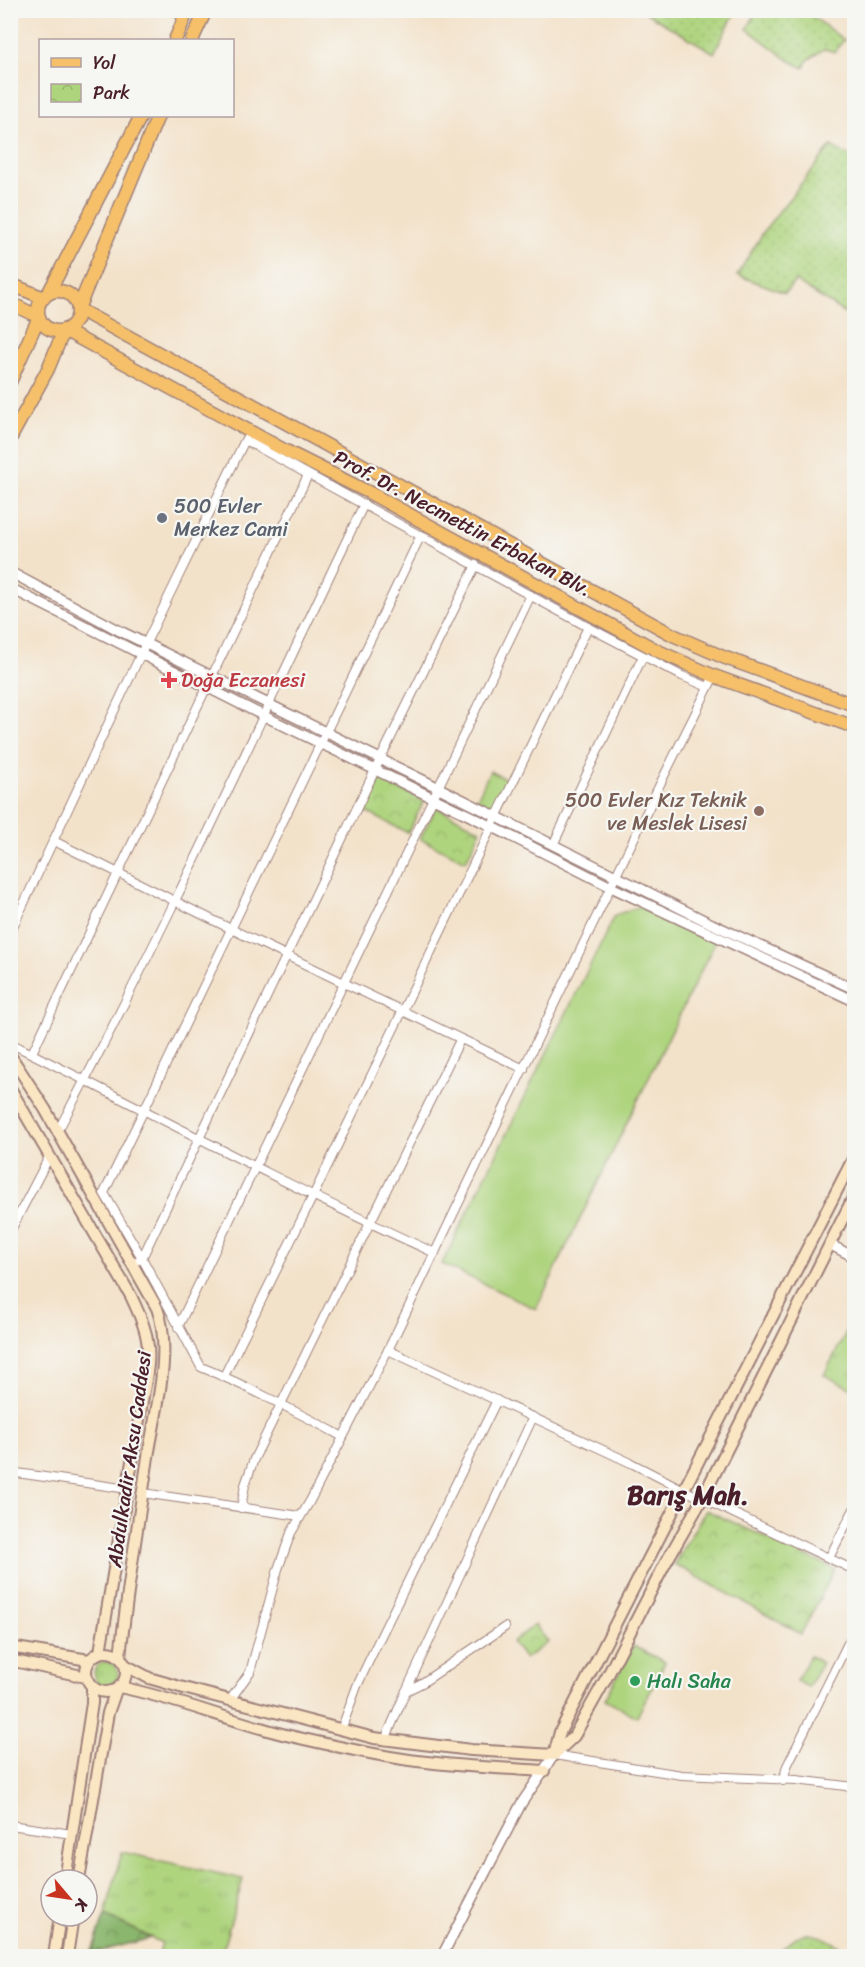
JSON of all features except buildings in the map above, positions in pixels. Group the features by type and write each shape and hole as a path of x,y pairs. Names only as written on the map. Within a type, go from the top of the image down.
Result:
{"main road":[{"path":"192,39 206,10"},
{"path":"175,39 187,13"},
{"path":"10,382 39,317 39,307 140,117"},
{"path":"10,303 39,317 46,327 58,331 64,330 75,322 78,309 158,117"},
{"path":"10,284 46,296 59,292 70,295 78,309"},
{"name":"Prof. Dr. Necmettin Erbakan Blv.","path":"78,309 673,635 723,657 855,705"},
{"path":"10,439 48,369 64,330"},
{"name":"Prof. Dr. Necmettin Erbakan Blv.","path":"64,330 284,450 370,493 711,682 855,727"},
{"name":"Abdulkadir Aksu Caddesi","path":"10,1055 137,1261 158,1308 164,1330 157,1406 125,1609 122,1661"},
{"name":"Abdulkadir Aksu Caddesi","path":"10,1088 130,1296 143,1322 148,1341 145,1387 100,1652"},
{"path":"554,1755 560,1732 855,1157"},
{"path":"67,1868 92,1703 92,1687 86,1677 86,1666 88,1660 100,1652 107,1651 149,1678 385,1740 471,1750 554,1755 574,1736 608,1675 665,1564 702,1499 855,1196"},
{"path":"10,1647 88,1660"},
{"path":"10,1660 86,1677"},
{"path":"81,1868 108,1713 125,1677 122,1661"},
{"path":"92,1687 103,1692 118,1688 141,1691 235,1721 381,1756 470,1766 544,1771"},
{"path":"54,1956 58,1928"},
{"path":"67,1956 71,1928"}],"street":[{"path":"170,10 187,13"},
{"path":"10,933 146,643 245,440 643,656 711,682 388,1350 291,1533 278,1569 250,1672 230,1700"},
{"path":"32,1053 308,475"},
{"path":"57,1130 85,1080 175,902 364,504"},
{"path":"343,1437 281,1404 201,1367 137,1261 104,1193 421,535"},
{"path":"137,1261 199,1139 375,770 476,565"},
{"path":"10,572 120,632 616,877 712,924 855,989"},
{"path":"10,588 611,887 855,1001"},
{"path":"178,1327 531,595"},
{"path":"224,1376 588,627"},
{"path":"553,844 643,656"},
{"path":"54,841 117,874 524,1069"},
{"path":"241,1508 249,1472 460,1040"},
{"path":"10,1042 313,1196 435,1253"},
{"path":"10,1232 49,1157"},
{"path":"829,1244 855,1257"},
{"path":"388,1350 855,1570"},
{"path":"341,1730 357,1686 497,1400"},
{"path":"385,1740 533,1417"},
{"path":"10,1472 128,1489"},
{"path":"143,1493 300,1516"},
{"path":"829,1558 855,1509"},
{"path":"406,1691 422,1683 505,1627"},
{"path":"783,1780 787,1767 855,1631"},
{"path":"442,1956 521,1804 554,1755 682,1776 796,1780 855,1787"},
{"path":"10,1825 72,1834"}],"green space":[{"path":"648,10 736,11 714,53 646,13"},
{"path":"757,11 805,11 844,40 835,52 824,49 807,61 804,68 790,61 747,29"},
{"path":"831,146 854,159 854,315 846,314 795,281 785,293 737,275 766,228"},
{"path":"490,771 508,780 495,808 477,799"},
{"path":"381,779 424,801 408,833 364,811"},
{"path":"436,807 481,830 466,861 420,839"},
{"path":"641,906 716,940 536,1309 442,1264 615,915"},
{"path":"854,1320 854,1390 824,1375"},
{"path":"706,1510 835,1569 801,1634 674,1564"},
{"path":"535,1625 548,1642 525,1659 512,1642"},
{"name":"Halı Saha","path":"633,1646 665,1662 637,1717 605,1700"},
{"path":"810,1656 822,1663 808,1687 796,1681"},
{"path":"106,1662 111,1663 117,1669 117,1679 111,1685 106,1686 101,1685 95,1679 94,1674 95,1669 101,1663"},
{"path":"122,1852 243,1879 221,1956 158,1956 162,1943 105,1915"},
{"path":"105,1915 151,1938 91,1954"},
{"path":"807,1934 826,1938 853,1956 774,1956 796,1937"}],"place":[{"name":"500 Evler Merkez Cami","path":"162,518"},
{"name":"Doğa Eczanesi","path":"169,680"},
{"name":"500 Evler Kız Teknik ve Meslek Lisesi","path":"759,811"},
{"name":"Halı Saha","path":"635,1681"}],"district":[{"name":"Barış Mah.","path":"688,1495"}]}
